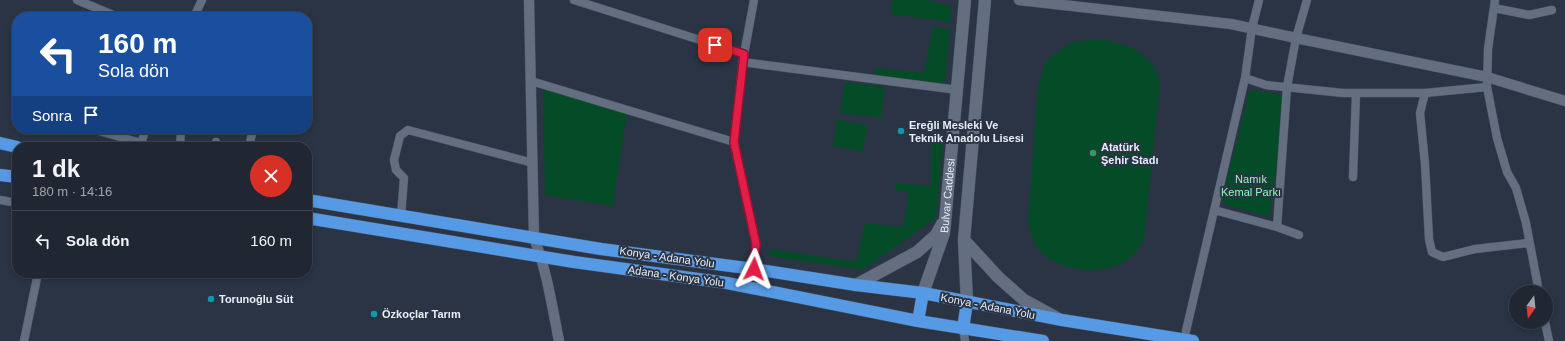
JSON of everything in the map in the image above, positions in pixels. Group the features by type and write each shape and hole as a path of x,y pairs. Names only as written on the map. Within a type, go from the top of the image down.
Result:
{"highway":[{"path":"0,143 12,146"},
{"path":"0,175 12,176"},
{"name":"Konya - Adana Yolu","path":"312,201 601,249 923,293 1062,320 1193,341"},
{"name":"Adana - Konya Yolu","path":"312,219 542,257 727,283 918,321 964,335 1043,341"},
{"path":"918,321 923,293"},
{"path":"964,335 968,302"}],"main road":[{"name":"Bulvar Caddesi","path":"923,293 944,233 965,0"},
{"path":"968,302 964,240 985,0"},
{"path":"856,285 917,252 936,236 946,218"},
{"path":"964,240 998,277 1024,300 1062,320"}],"street":[{"path":"77,0 100,12"},
{"path":"196,12 202,0"},
{"path":"529,0 534,238 542,257 559,341"},
{"path":"574,0 743,58 958,90"},
{"path":"754,0 743,58 734,142 756,244 754,269"},
{"path":"1020,0 1231,24 1565,101"},
{"path":"1186,331 1245,78 1252,28 1259,0"},
{"path":"1277,227 1287,87 1296,38 1307,0"},
{"path":"1538,285 1526,223 1516,188 1507,172 1497,138 1487,82 1488,49 1494,4 1529,15 1552,10"},
{"path":"1245,78 1266,85 1343,93 1424,93 1487,82"},
{"path":"531,81 734,142"},
{"path":"1353,177 1356,93"},
{"path":"1424,93 1420,113 1425,164 1428,239 1432,252 1443,257 1474,249 1529,243"},
{"path":"401,216 404,178 396,170 394,160 400,136 408,130 533,163"},
{"path":"109,134 135,142"},
{"path":"0,200 12,202"},
{"path":"1214,210 1277,227 1299,235"},
{"path":"24,341 37,278"},
{"path":"1546,329 1549,341"}],"green space":[{"path":"892,0 927,0 951,6 950,22 891,14"},
{"path":"933,27 950,29 945,83 874,76 875,68 924,73"},
{"name":"Atatürk Şehir Stadı","path":"1098,39 1118,43 1137,51 1152,64 1157,72 1160,83 1144,240 1131,257 1116,266 1106,269 1083,270 1071,268 1061,264 1042,253 1032,238 1028,220 1038,87 1045,63 1054,54 1073,42"},
{"path":"845,82 885,87 881,118 840,113"},
{"path":"543,88 627,112 613,206 545,195"},
{"name":"Namık Kemal Parkı","path":"1250,90 1286,95 1270,217 1226,205 1222,200"},
{"path":"837,120 868,125 863,151 833,146"},
{"path":"931,141 943,143 936,218 863,270 769,256 770,249 856,262 865,223 903,227 909,193 894,189 896,183 931,186"}],"place":[{"name":"Ereğli Mesleki Ve Teknik Anadolu Lisesi","path":"901,131"},
{"name":"Atatürk Şehir Stadı","path":"1093,153"},
{"name":"Torunoğlu Süt","path":"211,299"},
{"name":"Özkoçlar Tarım","path":"374,314"}],"route":[{"path":"715,45 744,54 734,142 756,244 754,269"}]}
